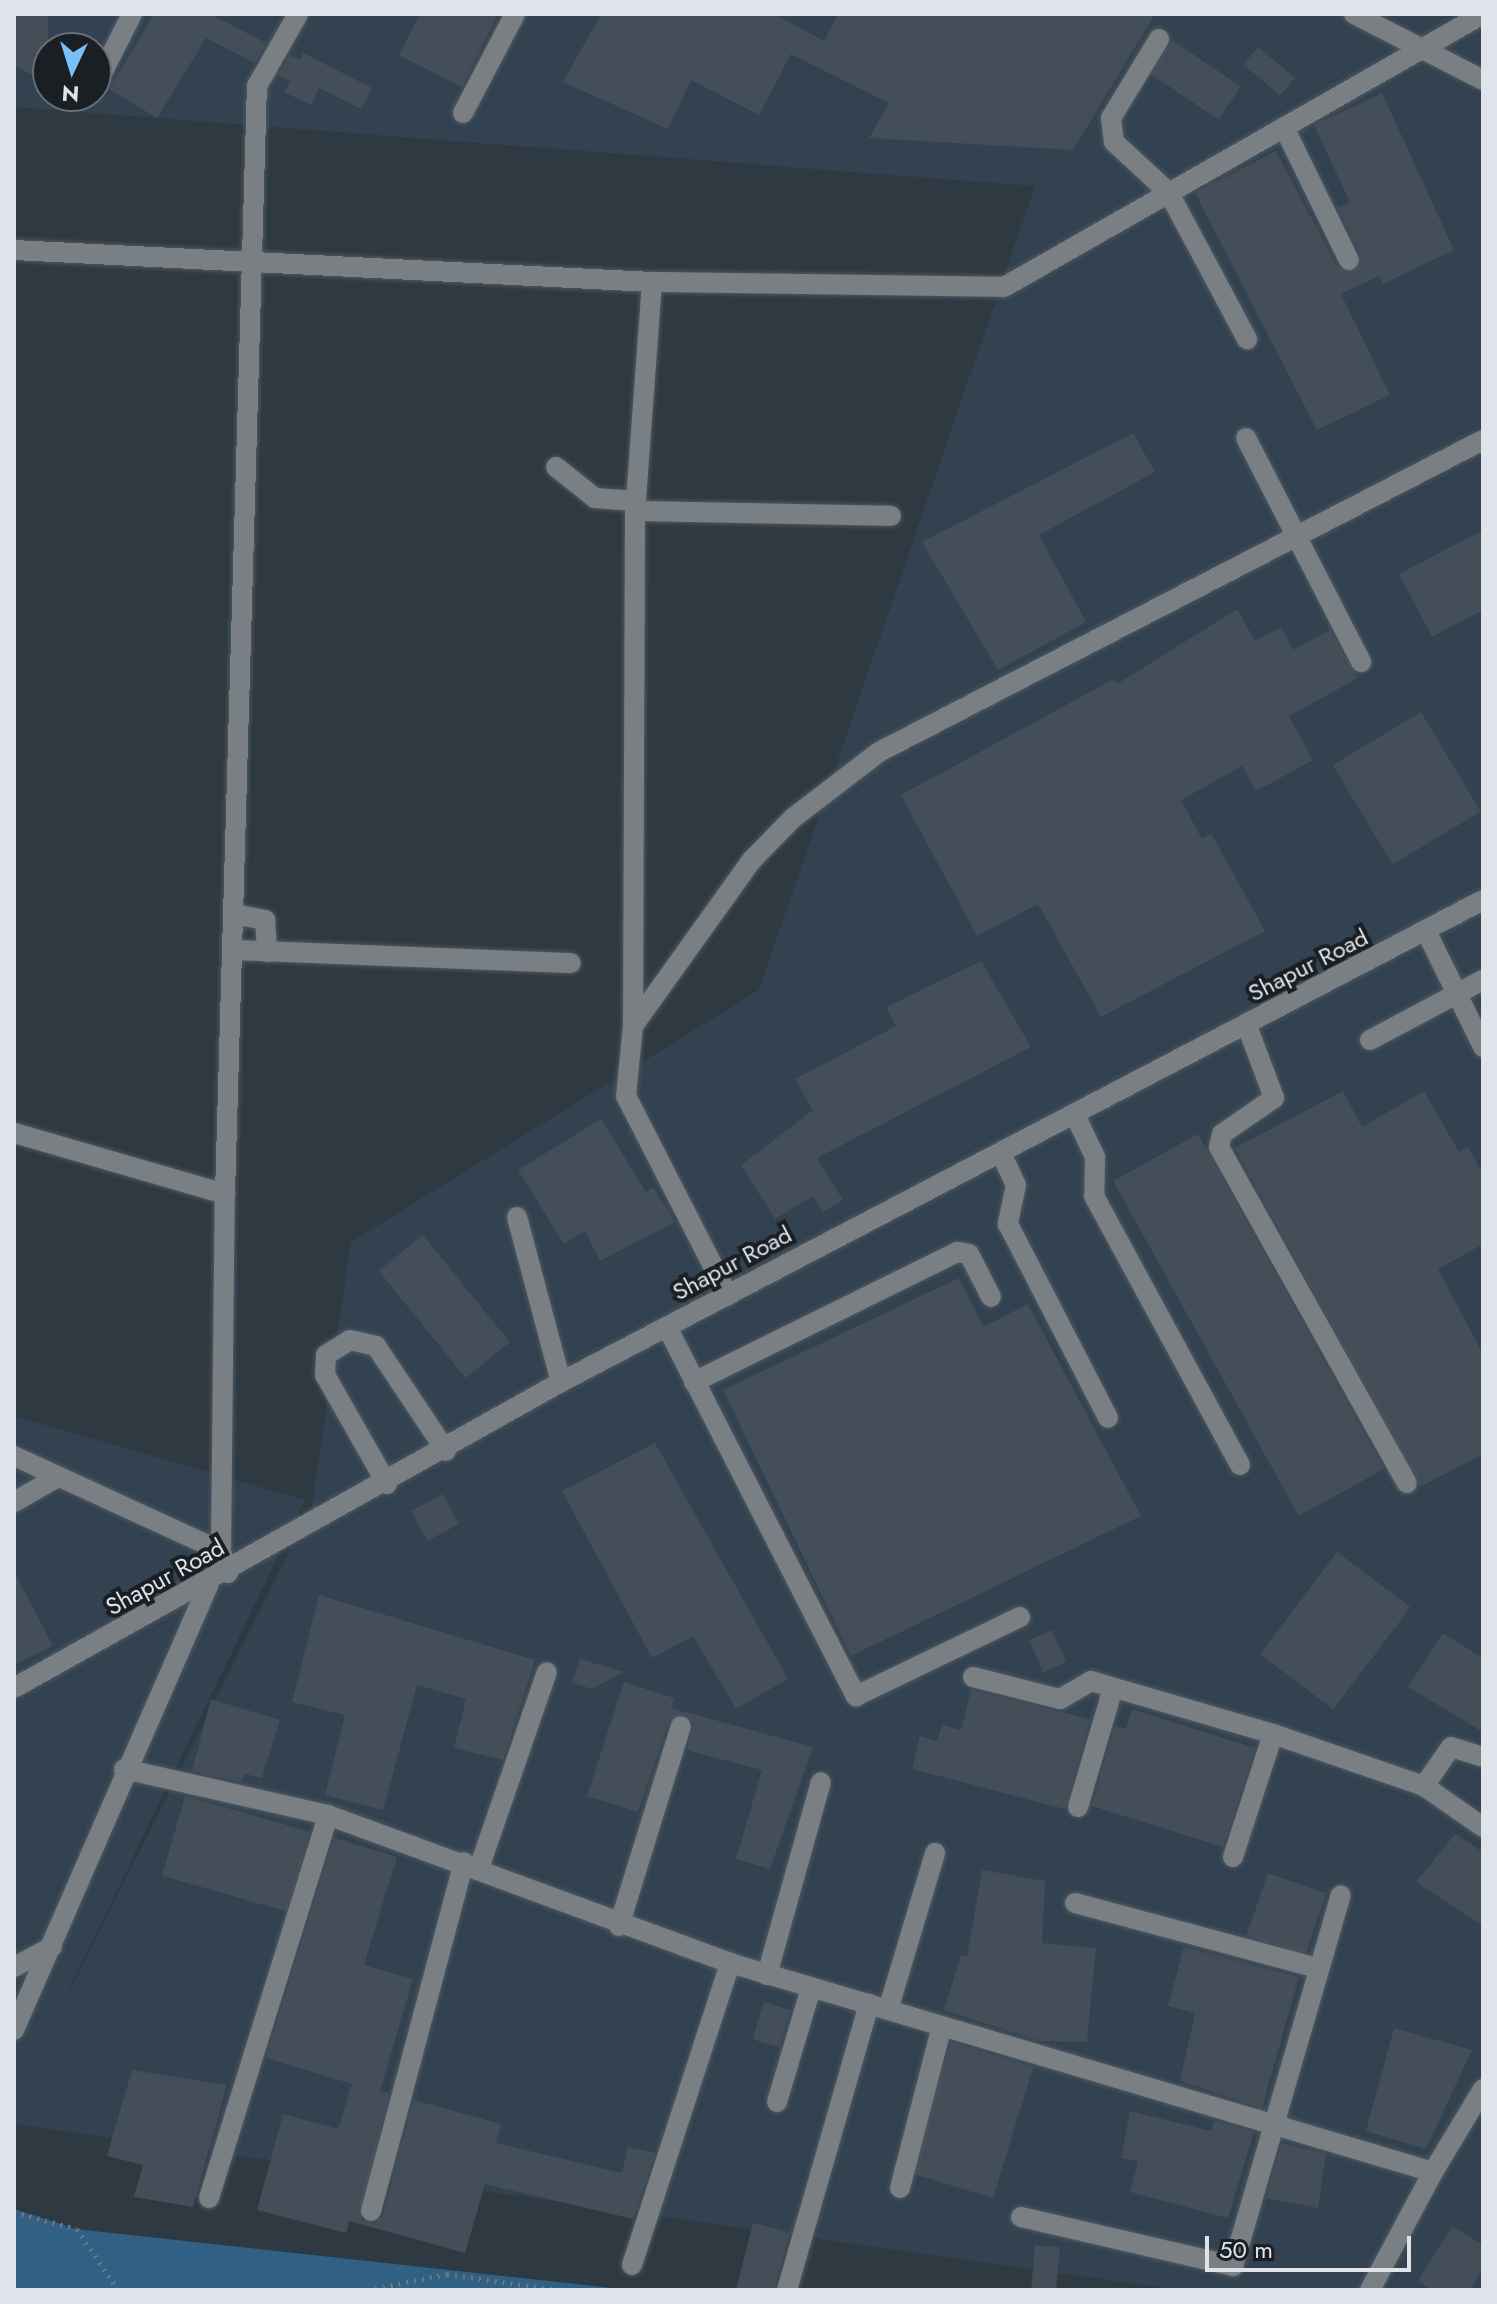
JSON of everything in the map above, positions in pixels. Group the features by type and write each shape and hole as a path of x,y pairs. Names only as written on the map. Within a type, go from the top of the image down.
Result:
{"street":[{"path":"112,53 132,14"},
{"path":"228,1573 221,1551 225,1194 257,86 298,14"},
{"path":"463,113 515,14"},
{"path":"1354,14 1483,80"},
{"path":"14,250 254,258 652,282 1004,287 1483,14"},
{"path":"1159,39 1111,129 1114,142 1169,193 1247,339"},
{"path":"1284,127 1349,260"},
{"path":"652,282 635,506 633,1026 626,1096 728,1295"},
{"path":"1246,438 1295,541 1361,662"},
{"path":"633,1026 752,860 793,818 879,752 1295,541 1483,440"},
{"path":"556,467 595,498 635,506 891,516"},
{"name":"Shapur Road","path":"14,1688 208,1585 446,1451 561,1382 1427,933 1483,900"},
{"path":"234,914 265,920 267,952"},
{"path":"1427,933 1483,1047"},
{"path":"232,950 571,963"},
{"path":"1370,1040 1483,980"},
{"path":"1247,1026 1274,1098 1222,1134 1219,1147 1407,1483"},
{"path":"1075,1115 1095,1157 1094,1196 1240,1465"},
{"path":"14,1133 225,1194"},
{"path":"1001,1153 1016,1185 1008,1224 1108,1418"},
{"path":"517,1217 561,1382"},
{"path":"694,1382 957,1252 969,1254 991,1297"},
{"path":"667,1327 856,1696 1020,1617"},
{"path":"387,1484 322,1365 350,1340 376,1346 446,1451"},
{"path":"14,1456 221,1551"},
{"path":"14,1502 58,1477"},
{"path":"14,2030 52,1947 124,1769 208,1585"},
{"path":"371,2211 472,1865 547,1672"},
{"path":"973,1677 1060,1699 1091,1681 1273,1734 1424,1786 1483,1827"},
{"path":"1078,1807 1113,1688"},
{"path":"619,1926 681,1726"},
{"path":"1233,1857 1273,1734"},
{"path":"1424,1786 1451,1747 1483,1757"},
{"path":"124,1769 328,1815 472,1865 619,1926 767,1975 1274,2121 1433,2172"},
{"path":"767,1975 821,1782"},
{"path":"209,2198 328,1815"},
{"path":"787,2290 878,2007 935,1853"},
{"path":"1021,2217 1233,2266 1341,1895"},
{"path":"1075,1903 1318,1968"},
{"path":"14,1967 52,1947"},
{"path":"632,2265 730,1963"},
{"path":"777,2102 811,1988"},
{"path":"900,2188 942,2026"},
{"path":"1370,2290 1433,2172 1480,2100"}],"path":[{"path":"14,2212 77,2229 118,2290"},
{"path":"367,2290 447,2274 558,2290"}],"shaded area":[{"path":"14,14 1483,14 1483,2290 1178,2290 14,2124 14,1416 305,1500 45,2040 312,1506 351,1242 759,990 1035,186 79,112 112,112 112,32 32,32 32,108 14,107"},
{"path":"14,2209 76,2229 630,2290 14,2290"}],"building":[{"path":"14,14 48,14 48,32 32,32 32,74 14,66"},
{"path":"154,14 210,14 266,43 255,63 206,38 157,118 112,91 112,84"},
{"path":"420,14 498,14 462,87 399,55"},
{"path":"601,14 774,14 824,41 838,14 1155,14 1073,150 869,138 889,103 791,54 759,115 691,80 668,129 563,82"},
{"path":"1172,40 1241,86 1218,120 1150,73"},
{"path":"1258,47 1295,78 1280,95 1243,65"},
{"path":"303,53 372,88 361,109 319,88 311,105 284,92 290,81 278,75 290,55 300,60"},
{"path":"1382,93 1454,250 1383,284 1379,276 1341,294 1390,395 1317,430 1195,193 1276,151 1337,266 1355,271 1361,255 1338,208 1350,202 1314,125"},
{"path":"1133,433 1155,472 1039,535 1086,622 998,670 922,542"},
{"path":"1483,530 1483,610 1432,637 1399,574"},
{"path":"1237,609 1255,641 1281,627 1293,650 1330,630 1358,678 1289,716 1313,760 1256,791 1242,766 1181,800 1202,839 1211,833 1265,931 1101,1017 1038,904 977,936 901,795 1114,679 1117,684"},
{"path":"1421,712 1481,811 1392,864 1333,765"},
{"path":"981,961 1031,1047 817,1158 843,1200 823,1212 813,1196 775,1219 741,1165 813,1110 795,1079 896,1026 886,1007"},
{"path":"1343,1091 1362,1127 1424,1091 1459,1152 1468,1147 1483,1174 1483,1244 1438,1269 1483,1354 1483,1454 1420,1487 1235,1148"},
{"path":"601,1119 646,1192 653,1187 675,1222 600,1261 585,1231 564,1244 518,1170"},
{"path":"1198,1134 1384,1469 1299,1516 1113,1181"},
{"path":"423,1235 510,1342 466,1378 379,1271"},
{"path":"959,1278 983,1327 1028,1304 1141,1516 851,1656 723,1390"},
{"path":"655,1443 788,1679 736,1709 693,1636 652,1658 562,1491"},
{"path":"443,1494 459,1524 427,1541 411,1511"},
{"path":"1337,1552 1410,1607 1333,1710 1260,1654"},
{"path":"14,1571 53,1646 14,1665"},
{"path":"319,1595 535,1660 503,1760 454,1748 466,1699 417,1685 383,1810 325,1795 345,1715 292,1702"},
{"path":"1052,1630 1066,1662 1043,1672 1029,1640"},
{"path":"1443,1633 1483,1658 1483,1732 1408,1687"},
{"path":"580,1659 624,1672 592,1689 572,1683"},
{"path":"624,1682 674,1698 671,1708 813,1747 770,1869 736,1859 762,1770 687,1750 694,1724 686,1714 669,1721 638,1812 587,1796"},
{"path":"971,1690 1090,1719 1065,1809 912,1769 920,1736 937,1741 942,1725 961,1730"},
{"path":"211,1699 280,1720 262,1778 245,1774 242,1782 192,1771"},
{"path":"1132,1709 1255,1748 1223,1847 1092,1806 1115,1726 1126,1729"},
{"path":"185,1796 310,1832 287,1912 162,1876"},
{"path":"1455,1834 1483,1852 1483,1926 1416,1882"},
{"path":"334,1838 397,1857 364,1965 413,1979 380,2091 389,2093 361,2220 374,2224 383,2215 414,2100 501,2124 496,2143 622,2173 628,2147 655,2153 633,2219 485,2184 465,2253 349,2221 346,2233 257,2210 283,2114 338,2129 352,2084 266,2058"},
{"path":"982,1870 1045,1881 1042,1943 1096,1948 1087,2042 1040,2041 944,2010 961,1955 967,1957"},
{"path":"1268,1873 1327,1893 1305,1956 1247,1935"},
{"path":"1184,1947 1299,1977 1262,2108 1180,2081 1195,2013 1168,2006"},
{"path":"764,2002 791,2010 779,2047 753,2039"},
{"path":"1394,2028 1472,2050 1426,2149 1366,2131"},
{"path":"951,2042 1033,2067 993,2198 911,2173"},
{"path":"132,2070 227,2085 193,2207 134,2197 143,2165 107,2156"},
{"path":"1130,2111 1211,2131 1214,2121 1254,2132 1228,2218 1130,2192 1138,2161 1121,2158"},
{"path":"1282,2143 1326,2154 1318,2208 1266,2198"},
{"path":"753,2223 790,2232 774,2290 736,2290"},
{"path":"1452,2226 1483,2245 1483,2268 1470,2290 1432,2290 1418,2281"},
{"path":"1035,2245 1060,2247 1056,2290 1031,2290"}]}
